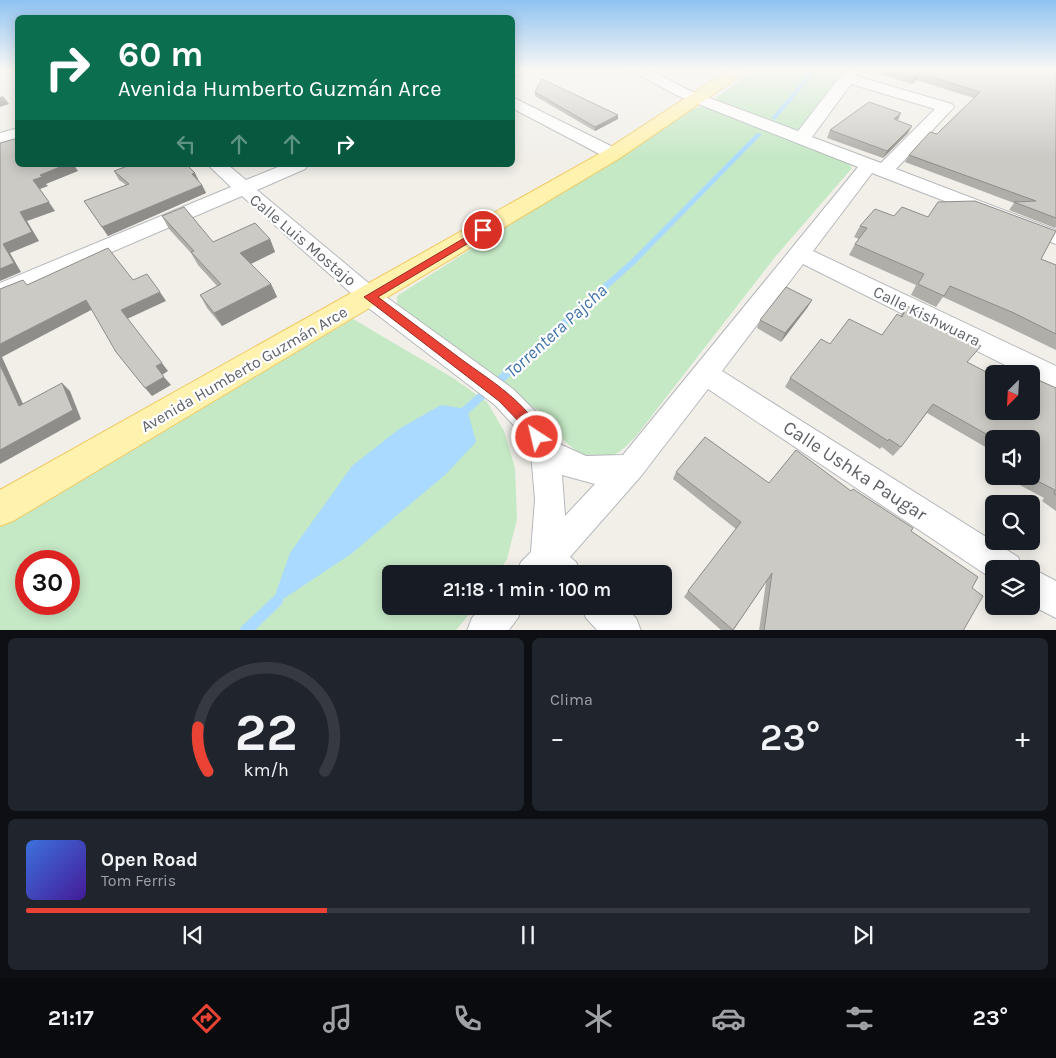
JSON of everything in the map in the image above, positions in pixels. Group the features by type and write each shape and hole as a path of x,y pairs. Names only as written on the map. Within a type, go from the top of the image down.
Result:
{"main road":[{"name":"Avenida Humberto Guzmán Arce","path":"0,510 370,297 613,154 696,98"}],"street":[{"path":"698,98 1056,237"},
{"path":"802,138 832,98"},
{"path":"550,565 798,254 877,167 946,107 921,98"},
{"path":"515,104 613,154"},
{"path":"0,139 15,135"},
{"name":"Calle Luis Mostajo","path":"219,167 370,297 504,397 529,423 545,451 550,499 548,565"},
{"path":"0,292 294,167"},
{"name":"Calle Kishwuara","path":"798,254 1056,378"},
{"name":"Calle Ushka Paugar","path":"705,373 992,560"},
{"name":"Calle Luis Mostajo","path":"545,451 571,467 602,472 631,466"},
{"path":"1040,591 1056,601"},
{"path":"485,630 498,615"},
{"path":"607,615 623,630"}],"green space":[{"path":"716,98 822,98 799,129 791,130 720,103"},
{"path":"705,106 845,160 852,168 775,257 636,436 619,452 606,457 595,458 584,455 565,441 543,414 397,308 397,296 692,109"},
{"path":"353,319 453,378 487,402 504,431 515,468 517,519 507,559 503,565 382,565 382,615 468,615 456,630 0,630 0,521"}],"water":[{"path":"441,405 467,409 476,442 446,474 351,554 271,607 290,553 352,466 399,429"}],"building":[{"path":"546,98 583,98 618,115 595,127"},
{"path":"973,98 1056,98 1056,218 1014,202 1036,201 909,155 930,132 937,134"},
{"path":"869,102 901,113 894,119 912,126 887,151 830,130"},
{"path":"15,139 15,167 60,167 33,180 49,202 20,212 32,232 3,244 14,263 0,269 0,143"},
{"path":"125,167 189,167 195,173 192,174 202,185 102,227 84,201 129,184 114,171"},
{"path":"975,201 1056,231 1041,259 1056,265 1056,334 1014,313 950,286 944,296 918,284 924,274 855,244 867,228 860,226 875,209 894,216 902,207 928,217 938,202"},
{"path":"184,207 213,242 255,223 270,239 240,253 271,284 214,313 200,295 221,284 191,252 194,251 162,216"},
{"path":"108,248 133,280 147,274 160,292 121,310 162,363 156,366 164,377 145,388 116,352 86,300 0,344 0,289 23,280 27,285"},
{"path":"786,287 812,300 785,333 760,320"},
{"path":"907,306 981,346 967,362 985,371 985,420 1040,420 1040,381 1056,388 1056,495 1054,494 1055,490 1040,482 1040,430 985,430 985,433 933,404 901,447 889,439 888,441 790,378 821,339 830,344 849,319 882,335 897,314 902,317"},
{"path":"0,365 19,406 62,383 73,410 0,450"},
{"path":"705,437 769,483 796,450 851,491 853,489 913,528 911,531 978,577 972,588 983,596 964,630 764,630 772,573 733,630 688,591 741,522 676,472"}],"waterway":[{"name":"Torrentera Pajcha","path":"774,118 791,98"},
{"name":"Torrentera Pajcha","path":"460,415 633,262 759,134"},
{"name":"Torrentera Pajcha","path":"246,630 278,600"}],"route":[{"path":"483,230 370,297 504,397 529,423 537,437"}]}
